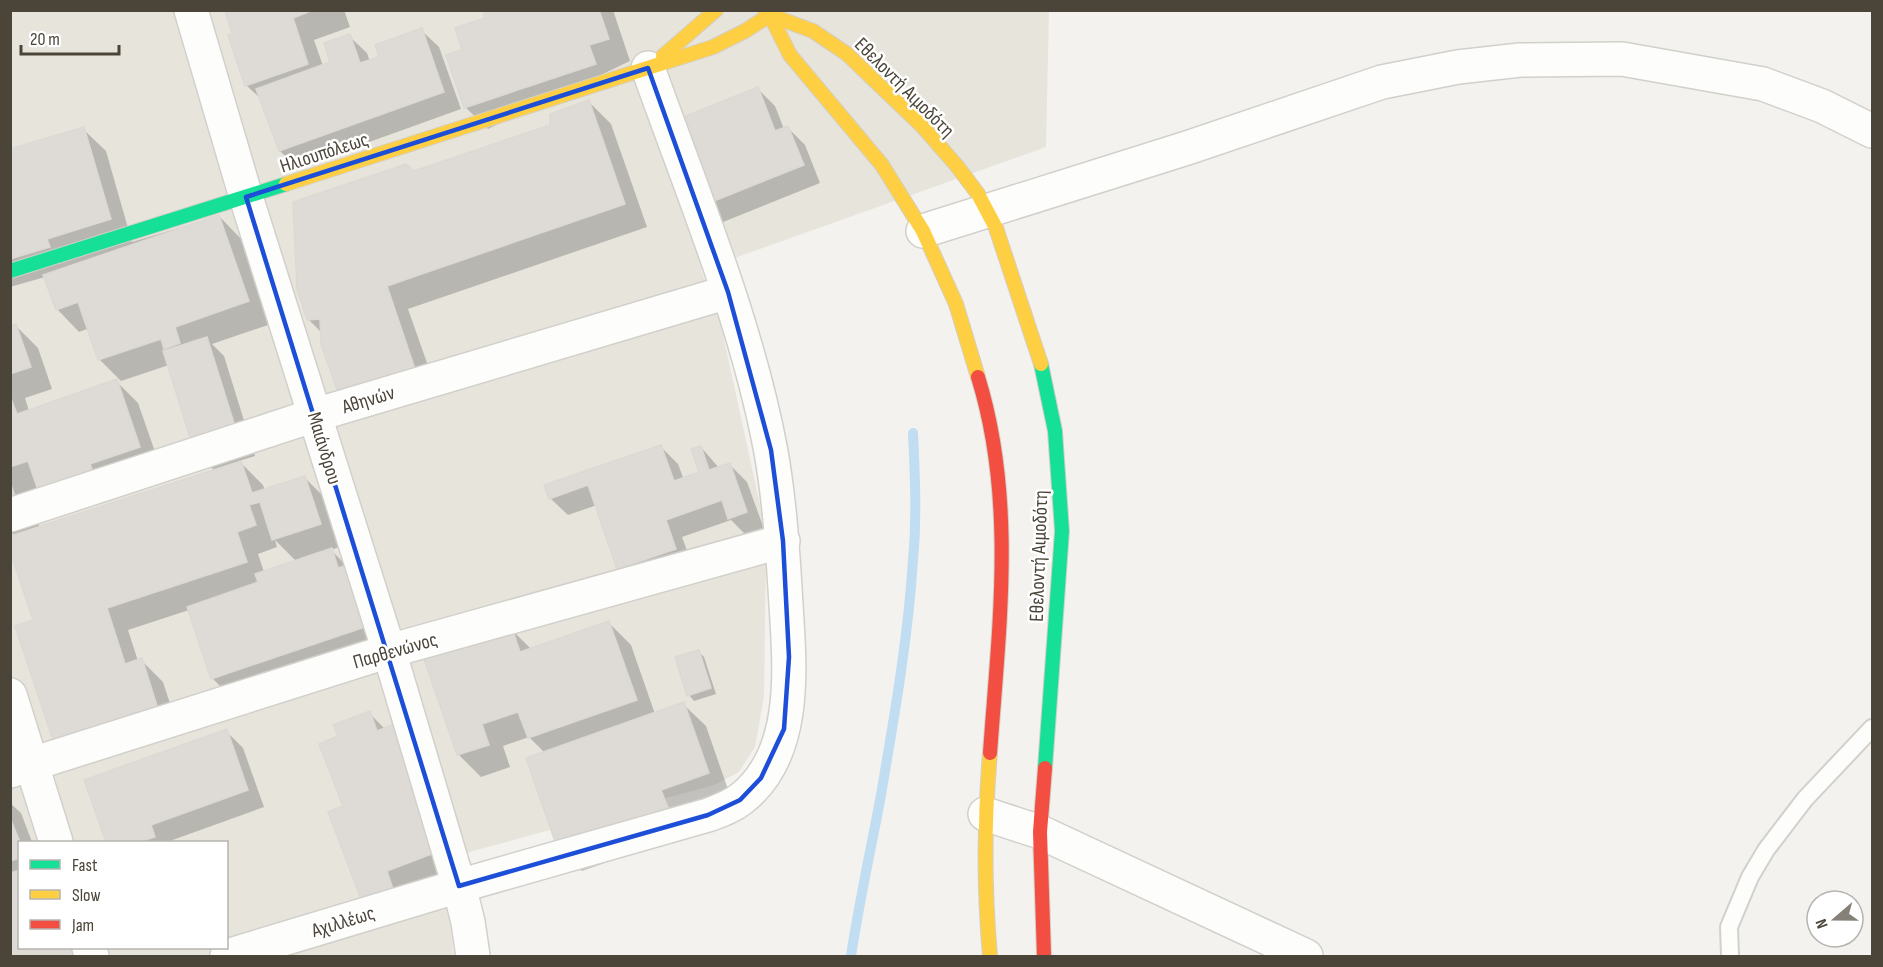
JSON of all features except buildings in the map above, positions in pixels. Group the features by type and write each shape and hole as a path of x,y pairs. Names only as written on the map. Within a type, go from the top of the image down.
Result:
{"main road":[{"name":"Ηλιουπόλεως","path":"648,68 716,10"},
{"name":"Ηλιουπόλεως","path":"10,271 714,47 745,31 768,13"},
{"name":"Εθελοντή Αιμοδότη","path":"768,13 812,30 831,42 875,79 936,142 974,189 999,234 1045,382 1053,416 1061,487 1062,531 1040,832 1044,957"},
{"name":"Εθελοντή Αιμοδότη","path":"768,13 790,56 882,165 923,231 952,294 970,346 995,442 1003,528 1003,576 985,814 985,895 990,957"},
{"path":"684,20 684,39"}],"street":[{"name":"Μαιάνδρου","path":"191,10 246,197 389,651 459,886 468,922 472,957"},
{"path":"923,231 1187,148 1382,82 1458,67 1520,60 1622,59 1763,84 1822,106 1872,131"},
{"name":"Αχιλλέως","path":"226,957 724,809 740,800 761,778 774,754 784,729 788,702 789,657 783,541 771,450 757,388 728,292 648,68"},
{"name":"Αθηνών","path":"10,515 315,415 728,292"},
{"name":"Παρθενώνος","path":"21,768 389,651 783,541"},
{"path":"10,695 21,768 55,841"},
{"path":"985,814 1040,832 1306,957"}],"lane":[{"path":"1730,957 1730,927 1750,877 1761,859 1805,799 1872,729"}],"highlighted area":[{"path":"648,68 728,292 771,450 783,541 789,657 784,729 761,778 740,800 708,815 459,886 246,197"}],"shaded area":[{"path":"10,11 1049,11 1046,147 701,270 718,312 762,514 766,558 764,697 755,747 739,772 714,785 437,861 450,918 454,956 11,956"}],"waterway":[{"path":"851,956 886,766 908,619 915,528 913,433"}],"traffic: fast":[{"path":"10,271 286,184"},
{"path":"1041,364 1055,431 1062,531 1045,768"}],"traffic: slow":[{"path":"663,56 716,10"},
{"path":"765,10 770,15 813,31 847,54 922,126 957,166 978,194 996,228 1041,364"},
{"path":"770,15 790,55 882,165 923,231 956,304 978,377"},
{"path":"286,184 713,47 770,15"},
{"path":"990,753 986,854 990,956"}],"traffic: jam":[{"path":"978,377 990,423 1001,517 1000,611 990,753"},
{"path":"1044,956 1040,832 1045,768"}]}
